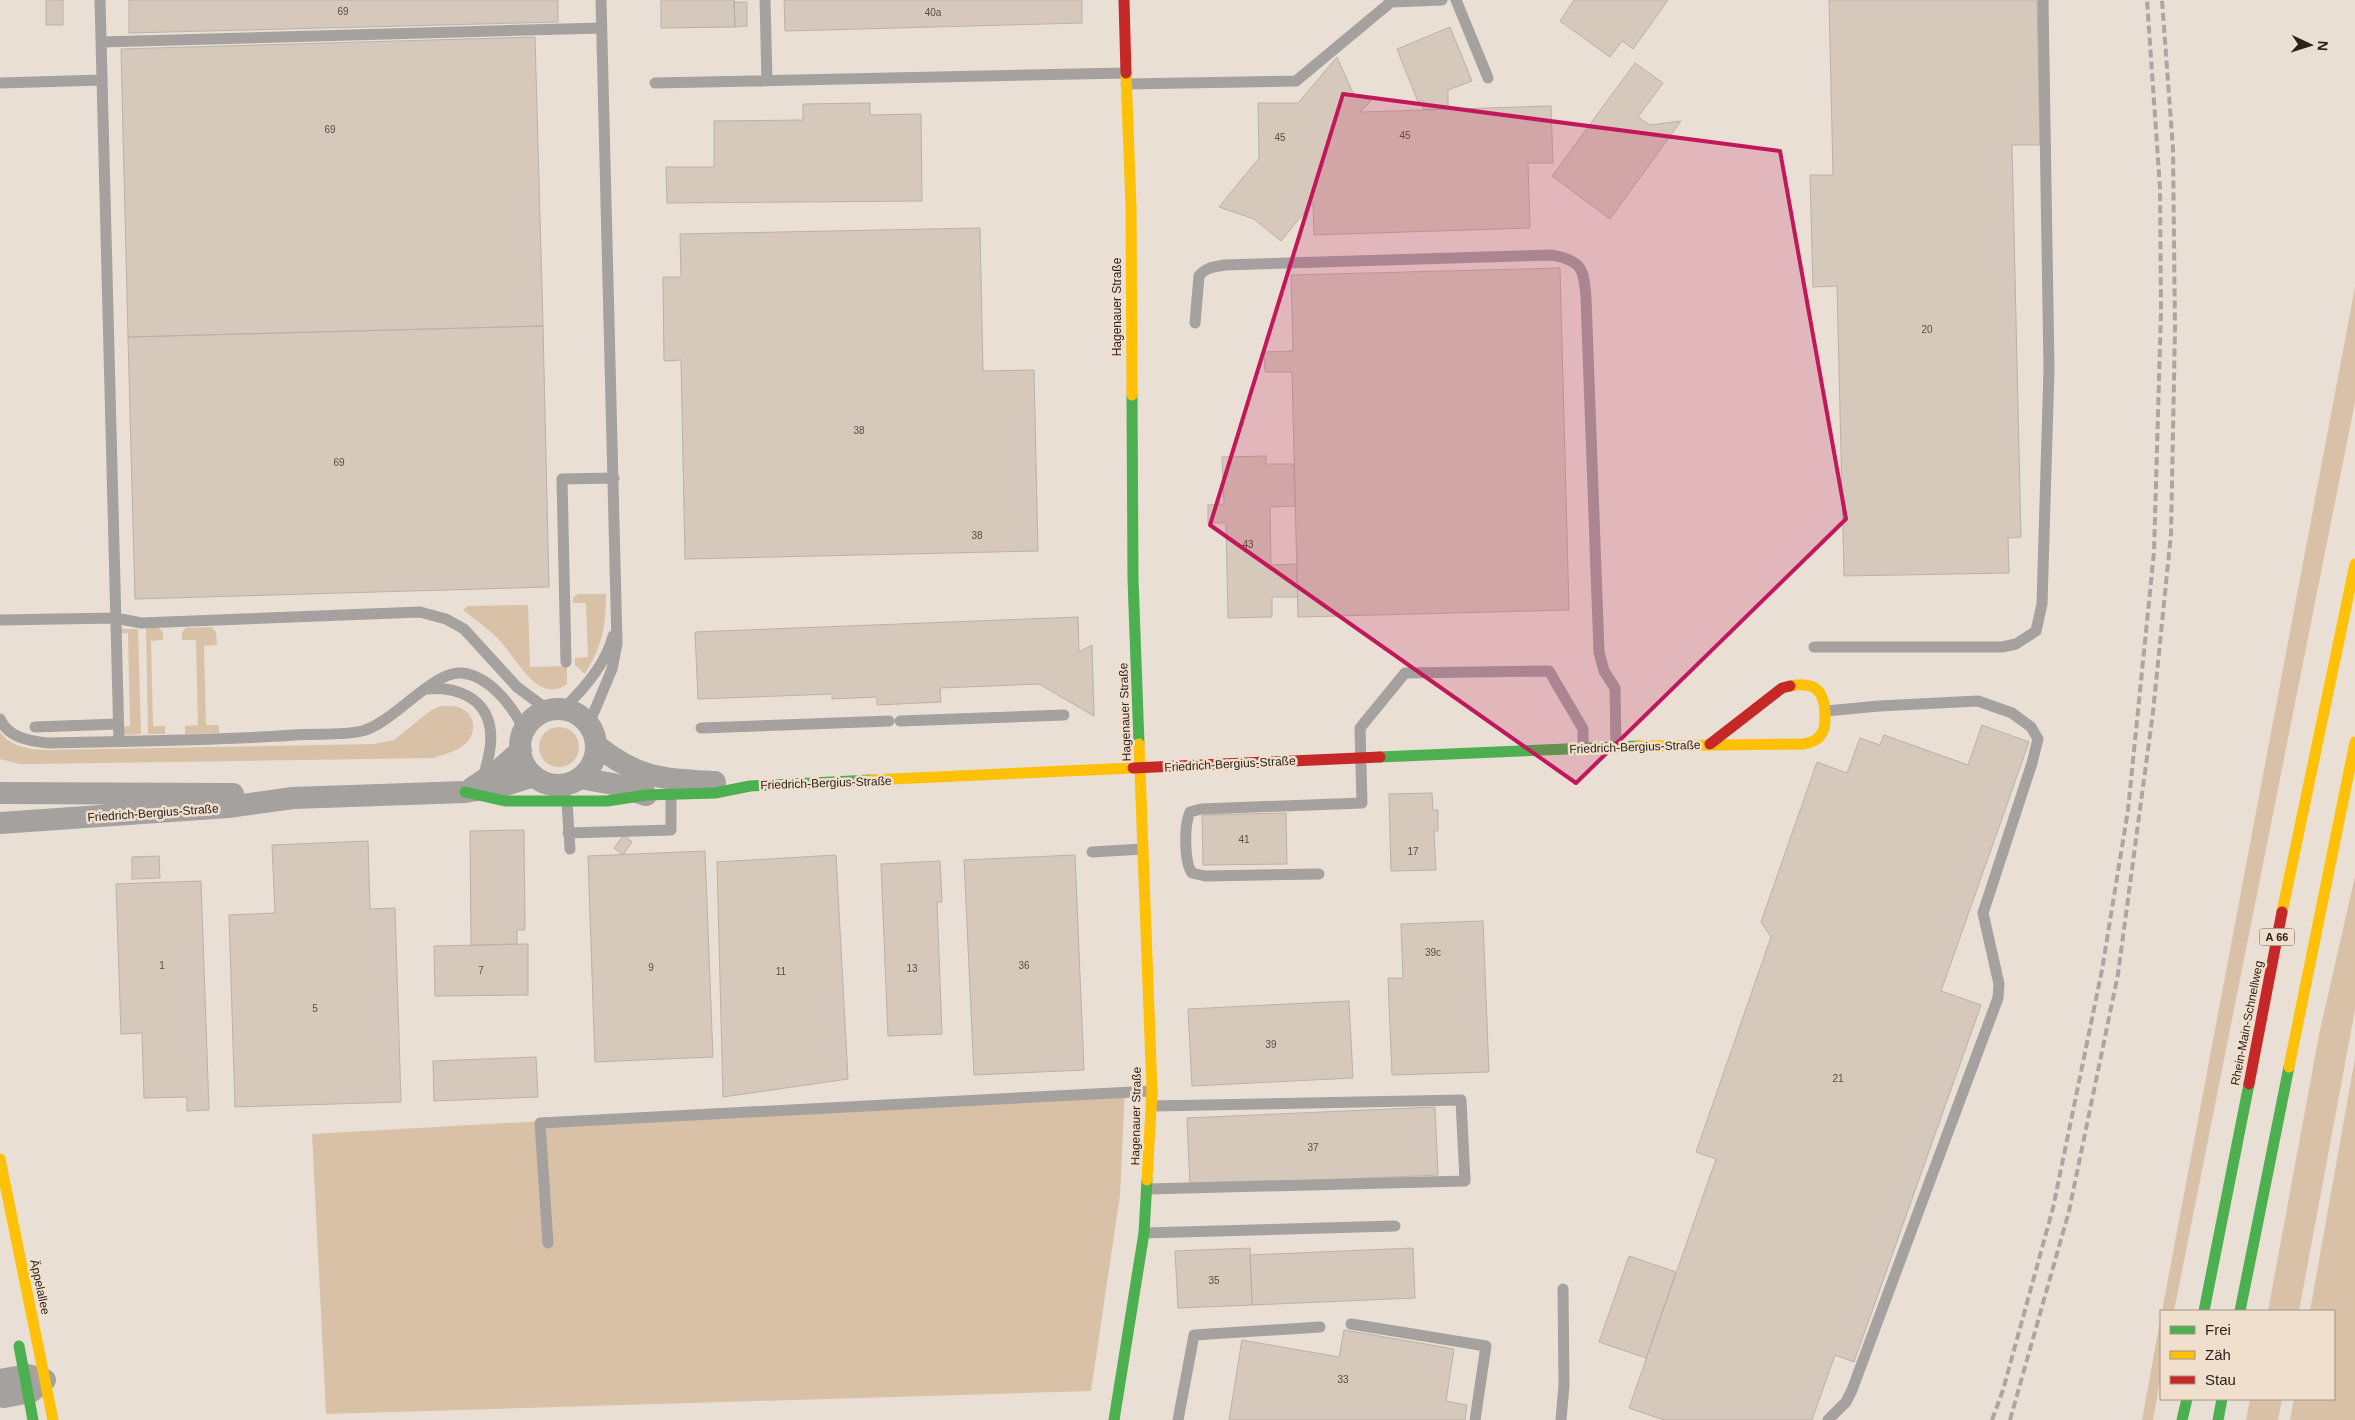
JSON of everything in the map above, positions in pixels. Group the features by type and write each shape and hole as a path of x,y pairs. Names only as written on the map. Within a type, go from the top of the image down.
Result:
{"main road":[{"name":"Hagenauer Straße","path":"1114,1420 1144,1233 1152,1106 1145,849 1133,579 1131,207 1124,0"},
{"name":"Rhein-Main-Schnellweg","path":"2204,1310 2306,792 2355,564"},
{"name":"Friedrich-Bergius-Straße","path":"646,795 715,793 750,786 1140,768 1616,747 1710,744 1779,745 1811,742 1821,736 1825,728 1826,711 1824,698 1817,687 1810,683 1793,684 1782,688 1710,744"},
{"path":"2240,1310 2355,742"},
{"name":"Friedrich-Bergius-Straße","path":"473,787 506,801 570,788"},
{"name":"Äppelallee","path":"0,1159 32,1383 34,1420"},
{"name":"Äppelallee","path":"16,1331 32,1383 53,1420"},
{"path":"2182,1420 2187,1400"},
{"path":"2218,1420 2222,1400"}],"street":[{"path":"473,787 522,740 534,718 556,709 574,712 589,724 595,735 596,745 593,763 570,788"},
{"path":"522,740 525,764 534,776"},
{"name":"Friedrich-Bergius-Straße","path":"596,745 622,764 655,778 750,786"},
{"name":"Friedrich-Bergius-Straße","path":"4,827 228,807 294,798 502,786 534,776 552,784 570,788 613,784 646,795"},
{"name":"Friedrich-Bergius-Straße","path":"4,790 227,794 294,798"},
{"path":"0,1380 32,1383"},
{"path":"0,1396 32,1383"}],"lane":[{"path":"100,0 119,742"},
{"path":"589,724 615,660 618,620 601,0"},
{"path":"766,0 767,81"},
{"path":"654,83 1126,78 1227,82 1296,81 1390,1 1442,0"},
{"path":"1456,0 1488,78"},
{"path":"1814,647 2002,647 2016,644 2036,631 2042,604 2049,369 2043,0"},
{"path":"101,42 601,28"},
{"path":"0,84 102,80"},
{"path":"1195,323 1198,276 1209,267 1551,255 1573,260 1580,267 1585,275 1598,652 1604,671 1615,688 1616,747"},
{"path":"566,662 562,479 614,478"},
{"path":"0,620 116,618 141,622 420,612 446,619 464,629 517,688 556,709 587,683 608,650 618,620"},
{"path":"1319,874 1206,876 1192,873 1187,866 1186,820 1190,812 1201,809 1362,803 1360,728 1405,673 1549,672 1583,729 1583,749"},
{"path":"0,719 6,729 32,742 230,739 363,731 384,720 449,674 460,673 482,679 504,699 522,740"},
{"path":"426,689 443,687 458,691 468,695 481,707 490,727 491,741 473,787"},
{"path":"1826,711 1878,706 1978,701 2012,713 2031,727 2038,739 2032,763 1983,913 1999,984 1998,998 1852,1390 1846,1402 1828,1420"},
{"path":"700,728 1064,715"},
{"path":"35,727 118,724"},
{"path":"570,788 568,833 570,849"},
{"path":"568,833 671,830 671,795"},
{"path":"1092,852 1145,849"},
{"path":"548,1243 540,1122 1152,1091"},
{"path":"1148,1190 1465,1181 1461,1100 1152,1106"},
{"path":"1144,1233 1395,1226"},
{"path":"1562,1420 1564,1385 1563,1289"},
{"path":"1351,1324 1486,1346 1475,1420"},
{"path":"1178,1420 1194,1335 1320,1327"}],"highlighted area":[{"path":"1343,94 1780,151 1846,519 1576,783 1210,525"}],"shaded area":[{"path":"2355,287 2355,402 2174,1310 2162,1310"},
{"path":"578,594 606,594 602,636 585,674 575,665 575,658 588,657 586,603 573,603 573,598"},
{"path":"528,605 530,667 567,666 567,684 557,689 547,689 538,685 522,669 497,638 463,610 468,606"},
{"path":"211,627 216,632 217,645 204,646 206,725 219,725 219,733 185,734 185,726 198,725 196,640 182,640 182,632 186,628"},
{"path":"146,628 159,628 163,632 163,640 151,641 153,726 165,726 165,734 148,734"},
{"path":"121,629 138,629 141,734 124,735 124,727 130,726 128,633 121,633"},
{"path":"441,706 462,708 470,716 473,729 471,737 461,747 433,758 31,764 19,764 0,759 0,732 15,744 26,748 45,750 374,744 394,740 430,711"},
{"path":"563,727 570,730 576,736 579,747 578,755 570,764 563,767 555,767 548,764 540,755 539,743 542,736 551,728"},
{"path":"2355,876 2355,1010 2299,1310 2268,1310 2319,1035"},
{"path":"2355,1058 2355,1420 2290,1420 2294,1400 2335,1400 2335,1310 2310,1310"},
{"path":"1125,1088 1120,1195 1091,1391 326,1414 312,1134"},
{"path":"2160,1321 2160,1382 2153,1420 2142,1420"},
{"path":"2250,1400 2282,1400 2278,1420 2246,1420"}],"building":[{"path":"46,0 63,0 63,25 46,25"},
{"path":"129,0 558,0 558,22 129,33"},
{"path":"661,0 734,0 735,27 661,28"},
{"path":"784,0 1082,0 1082,23 785,31"},
{"path":"1574,0 1668,0 1633,49 1622,41 1610,57 1560,21"},
{"path":"1829,0 2037,0 2040,145 2012,145 2021,537 2008,538 2009,573 1844,576 1837,286 1813,287 1810,175 1833,175"},
{"path":"734,2 747,2 747,26 735,27"},
{"path":"1450,27 1472,81 1448,90 1448,109 1423,110 1423,100 1418,102 1397,49"},
{"path":"535,37 543,326 128,337 121,49"},
{"path":"1337,57 1353,93 1371,101 1360,112 1551,106 1553,163 1528,163 1530,228 1314,235 1313,202 1281,241 1254,219 1219,207 1259,158 1258,103 1298,103"},
{"path":"1635,63 1663,83 1638,117 1650,125 1681,121 1610,219 1552,176"},
{"path":"870,103 870,115 921,114 922,201 667,203 666,167 714,167 714,121 803,120 803,104"},
{"path":"980,228 983,371 1034,370 1038,551 685,559 681,360 664,361 663,277 681,277 680,234"},
{"path":"1560,268 1569,610 1298,617 1292,372 1265,372 1264,352 1293,351 1291,275"},
{"path":"543,326 549,587 135,599 128,337"},
{"path":"1266,456 1266,464 1294,464 1295,506 1270,507 1271,565 1296,564 1298,597 1272,597 1272,617 1228,618 1226,523 1208,523 1208,505 1224,504 1222,457"},
{"path":"1078,617 1079,652 1092,645 1094,716 1039,684 940,688 941,702 877,705 877,697 832,699 832,694 698,699 695,632"},
{"path":"1982,725 2029,742 1941,991 1981,1005 1854,1362 1835,1355 1812,1420 1664,1420 1629,1408 1716,1159 1696,1152 1771,937 1761,922 1817,762 1847,773 1860,738 1880,745 1884,735 1968,765"},
{"path":"1432,793 1433,810 1438,810 1438,831 1434,831 1436,870 1391,871 1389,794"},
{"path":"1286,813 1287,864 1203,865 1202,815"},
{"path":"524,830 525,930 517,930 517,944 471,945 470,831"},
{"path":"624,835 632,842 623,855 614,848"},
{"path":"368,841 370,909 395,908 401,1102 235,1107 229,915 275,913 272,845"},
{"path":"705,851 713,1057 595,1062 588,856"},
{"path":"836,855 848,1079 723,1097 717,862"},
{"path":"1075,855 1084,1070 974,1075 964,860"},
{"path":"159,856 160,878 132,879 132,857"},
{"path":"940,861 942,902 937,902 942,1034 888,1036 881,864"},
{"path":"201,881 209,1110 187,1111 187,1097 144,1098 142,1033 121,1034 116,884"},
{"path":"1483,921 1489,1072 1392,1075 1388,978 1403,978 1401,924"},
{"path":"528,944 528,995 435,996 434,946"},
{"path":"1349,1001 1353,1078 1192,1086 1188,1009"},
{"path":"536,1057 538,1097 434,1101 433,1061"},
{"path":"1435,1107 1438,1175 1190,1186 1187,1118"},
{"path":"1250,1248 1252,1305 1178,1308 1175,1251"},
{"path":"1413,1248 1415,1298 1252,1305 1250,1255"},
{"path":"1629,1256 1676,1272 1646,1358 1599,1342"},
{"path":"1344,1330 1454,1349 1446,1401 1467,1405 1465,1420 1229,1420 1242,1340 1339,1357"}],"railway":[{"path":"1992,1420 2003,1390 2053,1208 2102,970 2128,810 2154,552 2161,311 2160,188 2147,0"},
{"path":"2010,1420 2069,1211 2118,974 2153,712 2171,534 2175,329 2173,149 2162,0"}],"traffic: fast":[{"path":"1132,395 1133,579 1139,744"},
{"path":"1380,757 1638,746"},
{"path":"465,792 505,801 607,801 646,795 715,793 750,786 871,780"},
{"path":"2240,1310 2289,1067"},
{"path":"2204,1310 2249,1084"},
{"path":"1114,1420 1144,1233 1147,1180"},
{"path":"19,1346 33,1420"},
{"path":"2182,1420 2187,1400"},
{"path":"2218,1420 2222,1400"}],"traffic: slow":[{"path":"1126,73 1131,207 1132,395"},
{"path":"2282,912 2355,564"},
{"path":"1638,746 1803,744 1813,741 1820,736 1824,727 1825,708 1821,695 1818,690 1807,685 1790,686"},
{"path":"2289,1067 2355,742"},
{"path":"1139,744 1152,1091 1147,1180"},
{"path":"871,780 1133,768"},
{"path":"0,1159 53,1420"}],"traffic: jam":[{"path":"1124,0 1126,73"},
{"path":"1710,744 1782,688 1790,686"},
{"path":"1133,768 1380,757"},
{"path":"2249,1084 2282,912"}]}
